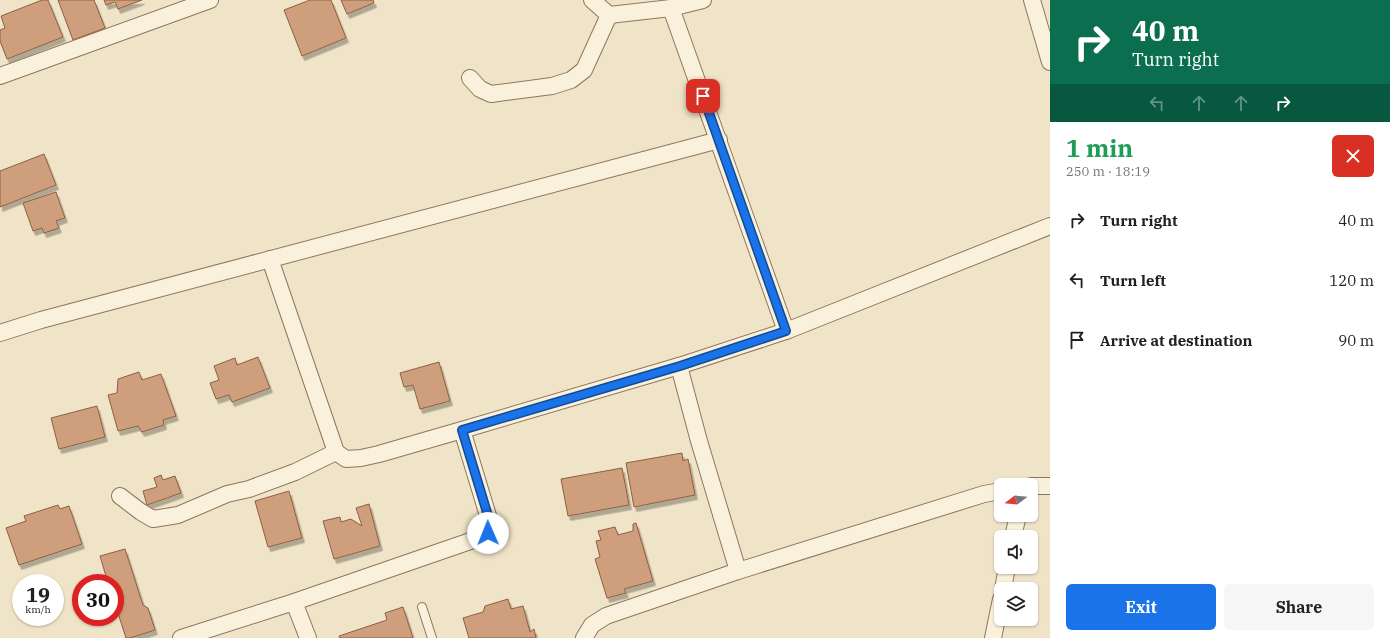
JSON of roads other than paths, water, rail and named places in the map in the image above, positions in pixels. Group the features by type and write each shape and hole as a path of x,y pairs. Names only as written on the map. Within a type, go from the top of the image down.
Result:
{"street":[{"path":"0,76 210,0"},
{"path":"592,0 609,15 671,8 703,0"},
{"path":"1032,0 1050,62"},
{"path":"671,8 786,331"},
{"path":"470,78 480,89 491,94 552,86 572,80 584,70 609,15"},
{"path":"0,333 48,318 719,140"},
{"path":"270,259 336,452 346,459 361,458 462,430 680,366 786,331 1050,226"},
{"path":"680,366 699,441 738,571"},
{"path":"181,638 294,602 482,537 488,533 489,519 462,430"},
{"path":"120,496 141,512 153,518 178,515 227,494 249,489 295,472 336,452"},
{"path":"1038,486 1050,486"},
{"path":"584,638 592,625 606,616 738,571 984,494 994,492"},
{"path":"294,602 308,638"},
{"path":"993,638 995,626"}],"lane":[{"path":"422,607 432,638"}]}
